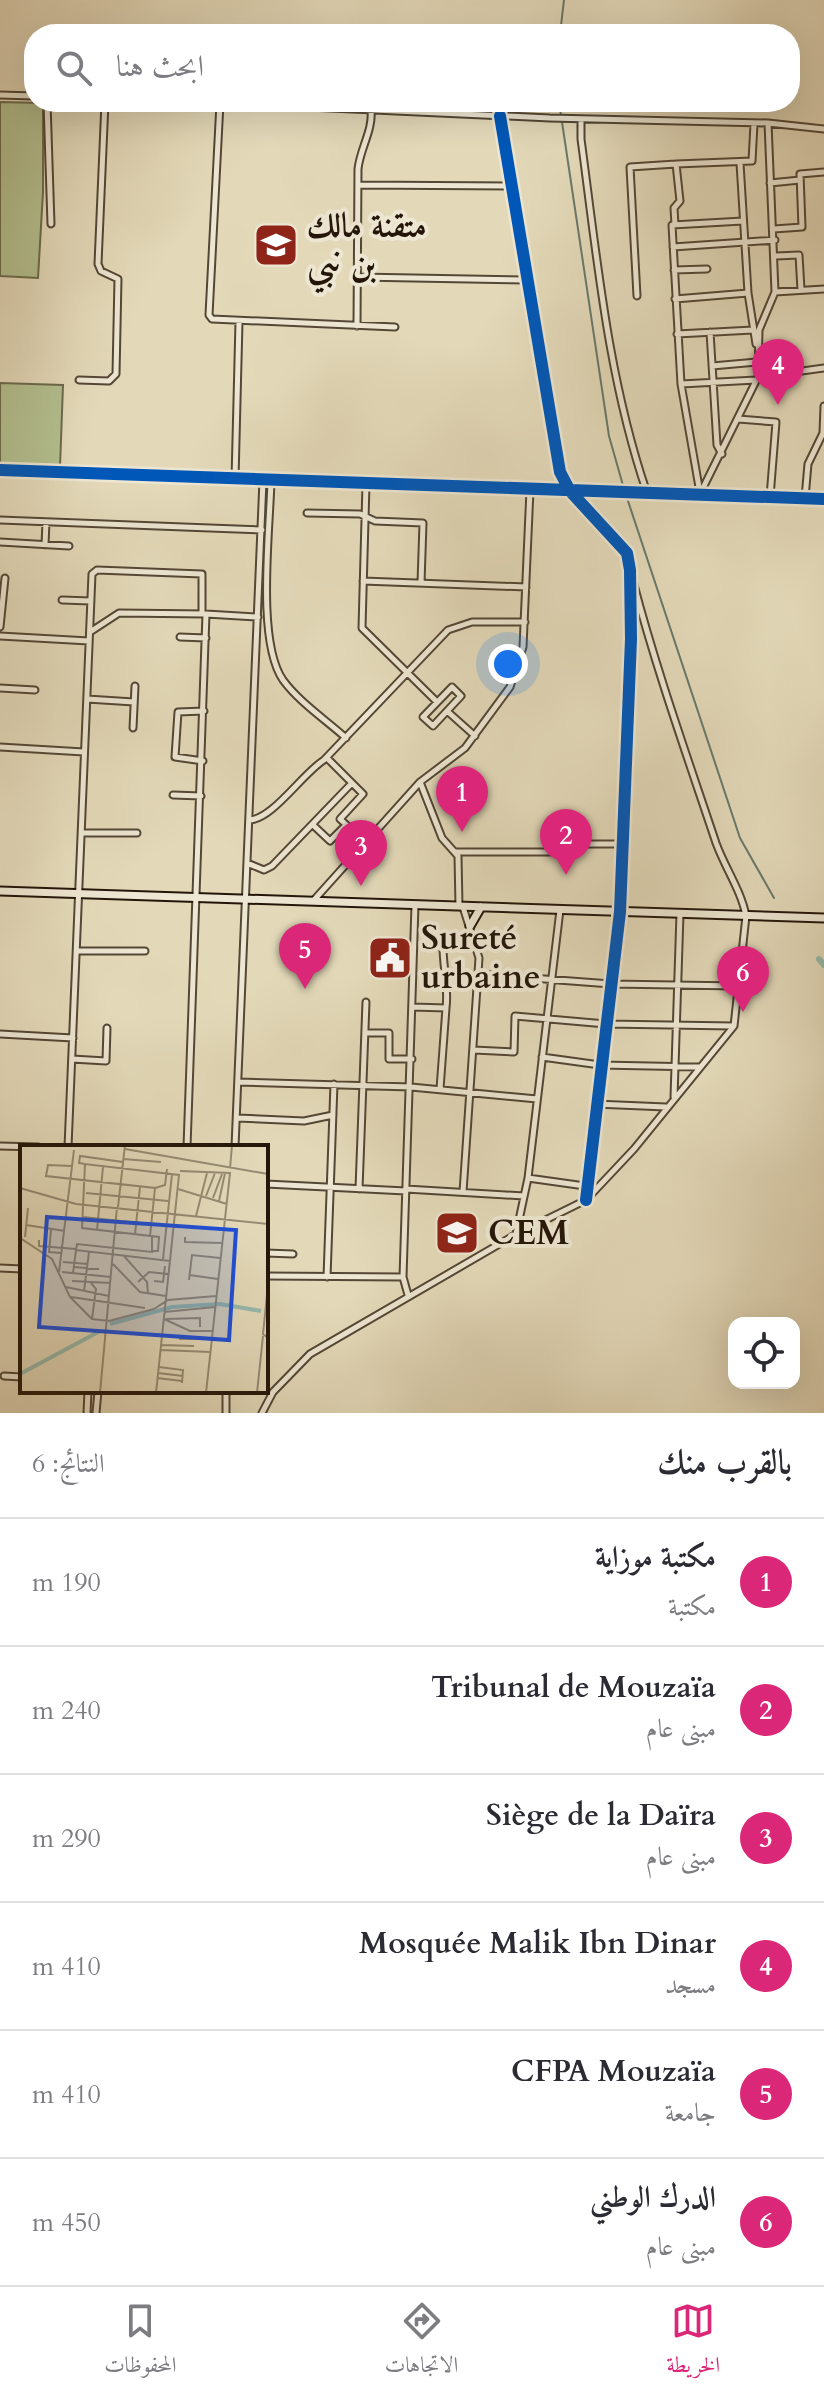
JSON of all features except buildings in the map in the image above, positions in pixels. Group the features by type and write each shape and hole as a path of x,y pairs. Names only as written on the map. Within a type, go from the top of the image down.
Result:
{"main road":[{"path":"0,891 824,918"},
{"path":"470,926 481,907"}],"street":[{"path":"0,95 24,96"},
{"path":"47,112 51,224"},
{"path":"79,380 113,380 116,374 118,279 101,271 98,264 105,112"},
{"path":"220,112 209,315 212,319 395,327"},
{"path":"357,326 359,155 372,121 371,112"},
{"path":"397,112 768,123 824,129"},
{"path":"262,1413 273,1392 310,1354 515,1235 586,1200 634,1149 734,1026 746,916 719,851 656,664 627,553 570,491 560,472 500,116"},
{"path":"581,119 581,139 609,344 633,451 647,493"},
{"path":"700,494 757,379 759,330 775,292 776,256 768,123"},
{"path":"637,296 630,167 752,161 755,157 754,124"},
{"path":"740,163 748,293 757,349"},
{"path":"675,225 674,208 680,201 676,164"},
{"path":"774,229 802,227 800,174 824,172"},
{"path":"770,183 800,180"},
{"path":"358,185 511,186"},
{"path":"700,494 681,384 672,225 743,221"},
{"path":"673,247 775,240"},
{"path":"776,256 799,255 801,290"},
{"path":"674,270 707,269"},
{"path":"358,277 527,280"},
{"path":"775,292 824,289"},
{"path":"675,299 748,293"},
{"path":"235,479 239,322"},
{"path":"677,334 753,330"},
{"path":"710,332 717,445 722,455"},
{"path":"712,366 757,362"},
{"path":"681,384 757,379 824,368"},
{"path":"805,498 808,464 823,433 824,406"},
{"path":"738,419 776,422 770,497"},
{"path":"0,470 824,499"},
{"path":"235,1145 263,480"},
{"path":"271,480 267,620 274,660 288,686 346,738"},
{"path":"366,484 364,633 437,702"},
{"path":"312,902 420,782 451,761 475,736 517,673 525,622 530,490"},
{"path":"307,513 423,523 421,583"},
{"path":"0,520 262,530"},
{"path":"45,545 46,522"},
{"path":"0,542 69,546"},
{"path":"68,1145 92,574 97,570 202,574 204,580 203,761 187,1145"},
{"path":"586,1200 585,1186 620,912 631,639 630,570"},
{"path":"0,627 5,578"},
{"path":"363,581 526,587"},
{"path":"62,600 91,601"},
{"path":"90,632 119,613 258,617"},
{"path":"249,820 265,816 309,769 327,758 437,638 459,625 525,622"},
{"path":"0,636 89,641"},
{"path":"180,637 206,638"},
{"path":"133,728 135,686"},
{"path":"452,687 461,696 447,711 433,726 423,717 452,687"},
{"path":"0,688 35,690"},
{"path":"87,699 134,702"},
{"path":"203,761 175,757 178,712 204,711"},
{"path":"447,711 475,736"},
{"path":"0,747 84,752"},
{"path":"327,758 363,794 340,819 367,844"},
{"path":"420,782 442,838 456,852 461,907 478,949 472,1092 463,1192"},
{"path":"247,863 268,869 352,783"},
{"path":"173,795 201,796"},
{"path":"312,825 330,841 346,825"},
{"path":"82,833 137,833"},
{"path":"456,852 550,852 560,844 623,844"},
{"path":"408,1295 403,1277 415,905"},
{"path":"515,1235 528,1178 560,910"},
{"path":"674,1098 680,914"},
{"path":"440,1089 448,986 442,974 443,941"},
{"path":"77,951 145,951"},
{"path":"478,974 611,984 739,986"},
{"path":"359,1189 366,1002"},
{"path":"413,1007 446,1008"},
{"path":"474,1050 514,1052 515,1016 606,1024 734,1026"},
{"path":"72,1059 106,1061 107,1028"},
{"path":"365,1033 389,1033 389,1059 412,1059"},
{"path":"0,1034 73,1038"},
{"path":"542,1057 600,1065 700,1067"},
{"path":"238,1082 411,1087 537,1099"},
{"path":"327,1277 334,1084"},
{"path":"595,1104 666,1107"},
{"path":"237,1118 304,1121 333,1115"},
{"path":"0,1146 20,1147"},
{"path":"528,1178 585,1186"},
{"path":"268,1184 524,1196"},
{"path":"268,1253 293,1254"},
{"path":"0,1268 20,1269"},
{"path":"268,1276 403,1277"},
{"path":"4,1376 20,1377"},
{"path":"87,1413 88,1393"},
{"path":"96,1413 98,1393"}],"green space":[{"path":"0,102 24,103 24,112 43,112 43,192 38,278 0,276"},
{"path":"0,383 63,385 60,467 0,464"}],"waterway":[{"path":"561,24 564,0"},
{"path":"560,112 609,436 624,489"},
{"path":"626,495 740,838 774,898"},
{"path":"819,959 824,965"}],"cycle path":[{"path":"500,116 560,472 570,491 627,553 630,570 631,639 620,912 586,1200"},
{"path":"0,470 824,499"}],"place":[{"name":"متقنة مالك بن نبي","path":"276,245"},
{"name":"Mosquée Malik Ibn Dinar","path":"778,405"},
{"name":"مكتبة موزاية","path":"462,832"},
{"name":"Tribunal de Mouzaïa","path":"566,875"},
{"name":"Siège de la Daïra","path":"361,886"},
{"name":"Sureté urbaine","path":"390,958"},
{"name":"CFPA Mouzaïa","path":"305,989"},
{"name":"الدرك الوطني","path":"743,1012"},
{"name":"CEM","path":"457,1233"}]}
